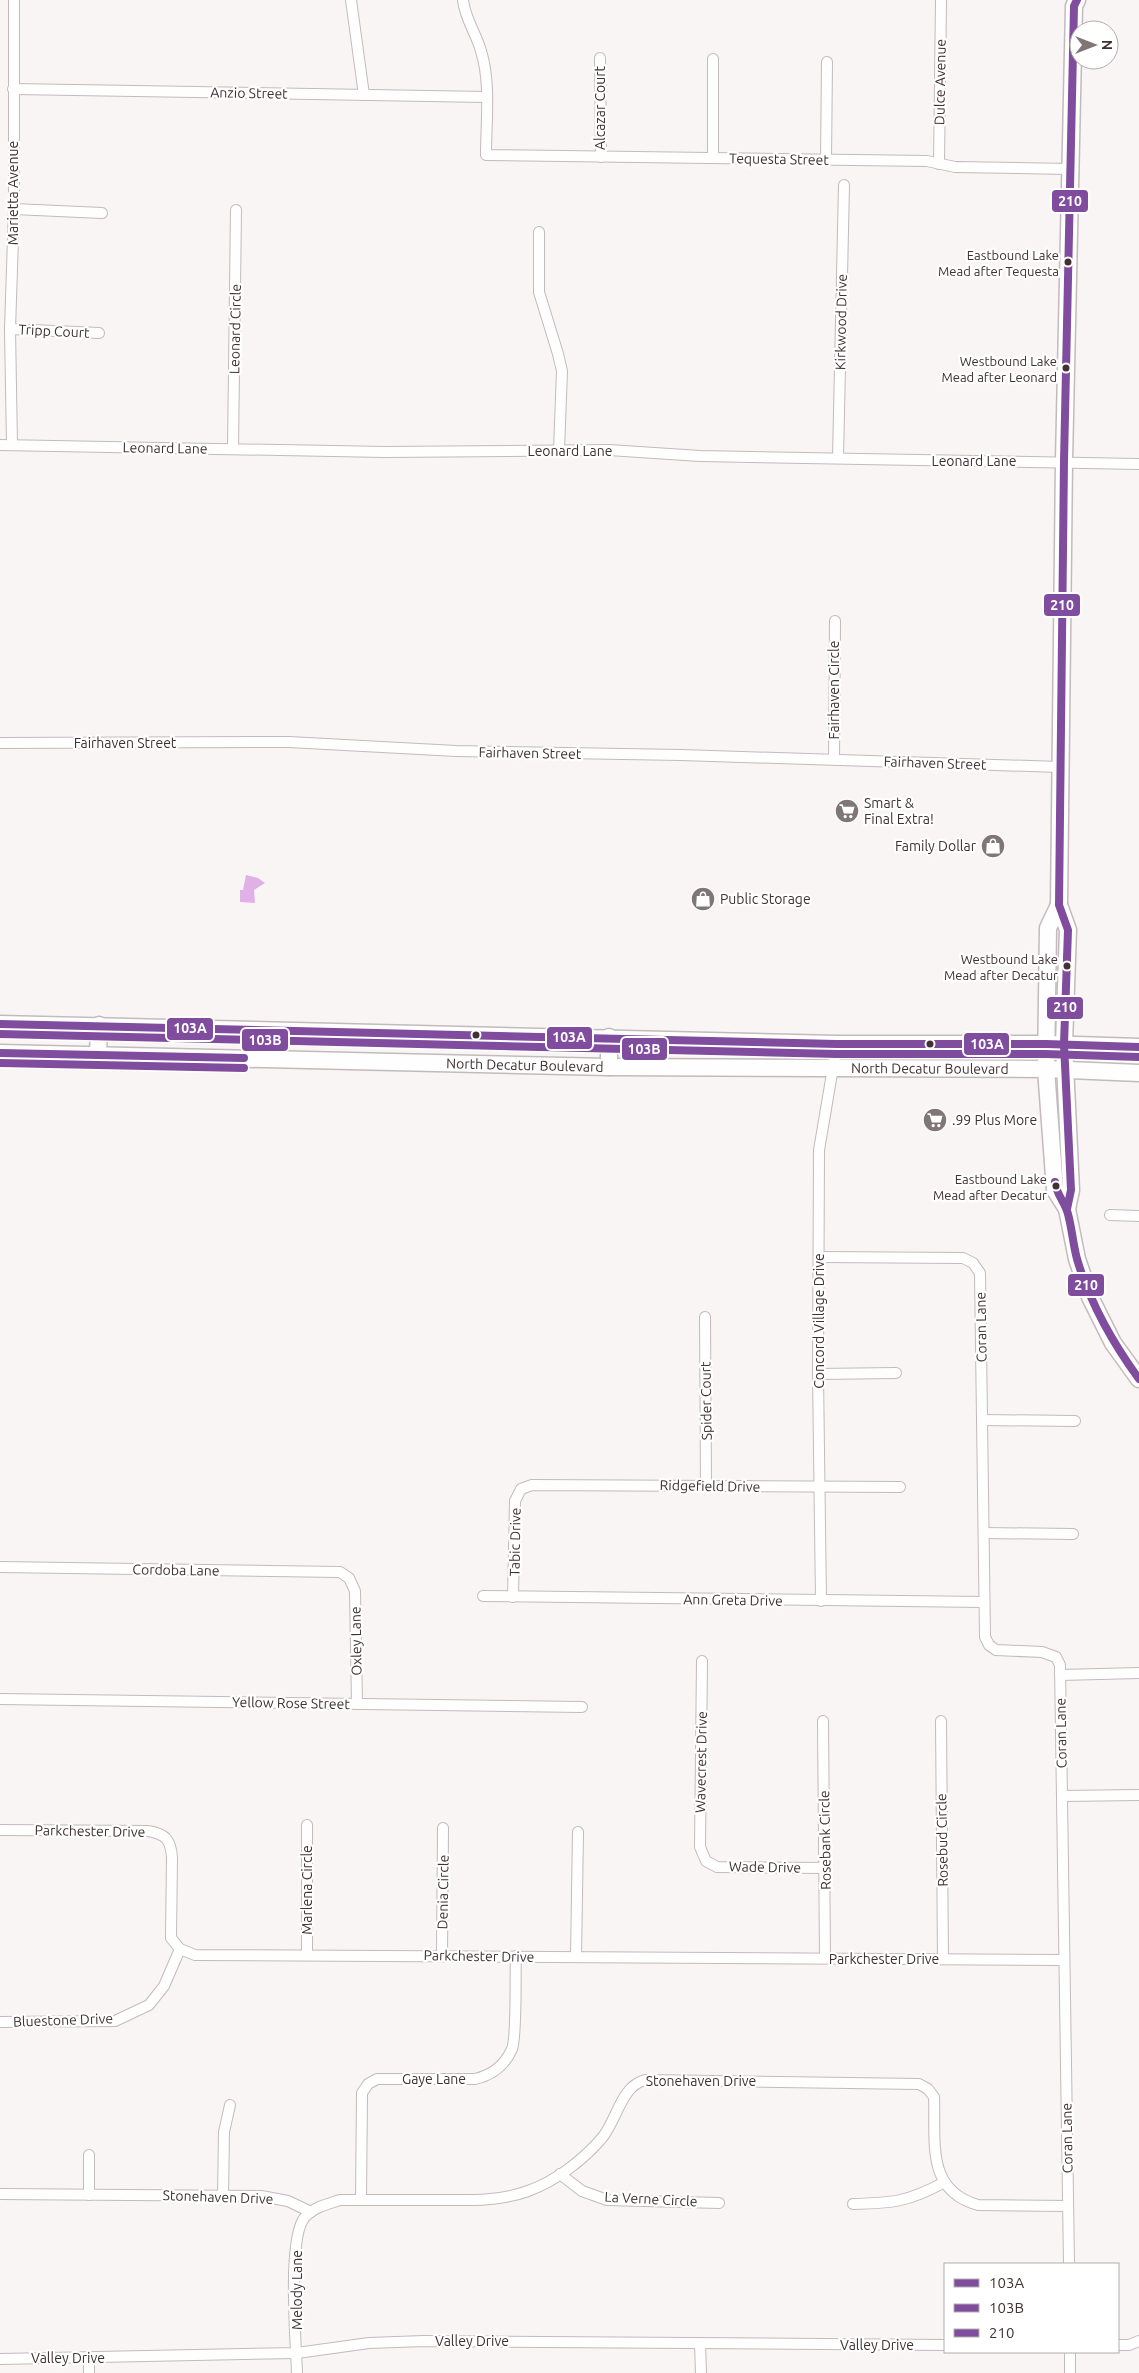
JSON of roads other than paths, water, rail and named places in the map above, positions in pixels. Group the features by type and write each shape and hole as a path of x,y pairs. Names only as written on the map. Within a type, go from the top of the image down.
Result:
{"main road":[{"path":"1066,1209 1071,1190 1064,1070 1068,930 1059,905 1064,462 1074,2"},
{"path":"1059,905 1048,928 1046,1044 1046,1069 1055,1190 1066,1209 1077,1259 1090,1297 1113,1343 1139,1379"},
{"name":"North Decatur Boulevard","path":"0,1024 609,1037 837,1044 1064,1044 1139,1047"},
{"path":"98,1056 99,1025"},
{"path":"375,1033 376,1060"},
{"path":"609,1037 609,1067"},
{"name":"North Decatur Boulevard","path":"0,1053 376,1060 609,1067 1046,1069 1139,1073"}],"street":[{"name":"Marietta Avenue","path":"12,445 10,329 14,209 14,0"},
{"path":"351,0 364,95"},
{"path":"463,0 466,17 481,51 486,75 486,98"},
{"name":"Dulce Avenue","path":"939,164 941,0"},
{"name":"Alcazar Court","path":"600,58 601,157"},
{"path":"713,157 714,59"},
{"path":"826,160 827,62"},
{"name":"Anzio Street","path":"13,88 486,98"},
{"name":"Tequesta Street","path":"486,98 486,155 927,161 955,167 1070,169"},
{"name":"Kirkwood Drive","path":"838,458 844,185"},
{"path":"14,209 102,213"},
{"name":"Leonard Circle","path":"233,449 236,210"},
{"path":"539,232 539,292 562,371 559,450"},
{"name":"Tripp Court","path":"10,329 98,333"},
{"name":"Leonard Lane","path":"0,445 385,452 559,450 1139,464"},
{"name":"Fairhaven Circle","path":"834,621 834,759"},
{"name":"Fairhaven Street","path":"0,743 289,742 456,751 834,759 1060,767"},
{"name":"Concord Village Drive","path":"821,1601 818,1374 819,1150 837,1044"},
{"path":"1110,1215 1139,1216"},
{"name":"Coran Lane","path":"819,1257 963,1258 973,1264 980,1273 986,1637 989,1644 996,1650 1042,1652 1056,1657 1060,1665 1069,2263"},
{"name":"Spider Court","path":"705,1317 706,1486"},
{"path":"818,1374 896,1372"},
{"path":"982,1420 1075,1421"},
{"name":"Ridgefield Drive","path":"521,1489 532,1485 900,1487"},
{"name":"Tabic Drive","path":"513,1597 516,1501 521,1489"},
{"path":"984,1533 1073,1534"},
{"name":"Cordoba Lane","path":"0,1567 340,1572 349,1578"},
{"name":"Oxley Lane","path":"349,1578 355,1591 357,1704"},
{"name":"Ann Greta Drive","path":"483,1596 984,1602"},
{"name":"Wavecrest Drive","path":"702,1661 700,1847 706,1861"},
{"path":"1060,1675 1139,1673"},
{"name":"Yellow Rose Street","path":"0,1699 582,1707"},
{"name":"Rosebank Circle","path":"823,1721 825,1958"},
{"name":"Rosebud Circle","path":"941,1721 944,1959"},
{"path":"1062,1796 1139,1795"},
{"name":"Marlena Circle","path":"307,1825 307,1954"},
{"name":"Denia Circle","path":"442,1955 444,1828"},
{"name":"Parkchester Drive","path":"0,1830 148,1831 167,1837 171,1846 172,1858 171,1938 180,1949 195,1955 307,1954 1064,1960"},
{"path":"576,1957 578,1832"},
{"name":"Wade Drive","path":"706,1861 717,1867 825,1868"},
{"name":"Bluestone Drive","path":"0,2022 116,2021 149,2005 164,1986 180,1949"},
{"name":"Gaye Lane","path":"361,2200 362,2093 368,2084 377,2079 475,2078 487,2076 502,2066 513,2047 516,1956"},
{"name":"Stonehaven Drive","path":"0,2194 261,2196 288,2201 311,2212 340,2200 490,2200 529,2191 577,2163 613,2123 628,2090 636,2082 645,2080 919,2084 928,2089 934,2097 937,2169 943,2184"},
{"path":"223,2196 224,2132 230,2105"},
{"path":"89,2155 90,2195"},
{"name":"La Verne Circle","path":"560,2174 582,2191 607,2200 719,2203"},
{"path":"853,2204 898,2202 921,2195 943,2184 952,2194 963,2201 978,2205 1068,2206"},
{"name":"Melody Lane","path":"297,2373 295,2264 298,2231 305,2218 311,2212"},
{"name":"Valley Drive","path":"0,2358 297,2353 368,2343 424,2341 944,2345"},
{"path":"1119,2345 1139,2342"},
{"path":"700,2343 700,2373"},
{"path":"1070,2353 1070,2373"},
{"path":"89,2358 89,2373"}],"place":[{"name":"Eastbound Lake Mead after Tequesta","path":"1068,262"},
{"name":"Westbound Lake Mead after Leonard","path":"1066,368"},
{"name":"Smart & Final Extra!","path":"847,811"},
{"name":"Family Dollar","path":"993,846"},
{"name":"Public Storage","path":"703,899"},
{"name":"Westbound Lake Mead after Decatur","path":"1067,966"},
{"name":".99 Plus More","path":"935,1120"},
{"name":"Eastbound Lake Mead after Decatur","path":"1056,1186"}]}
